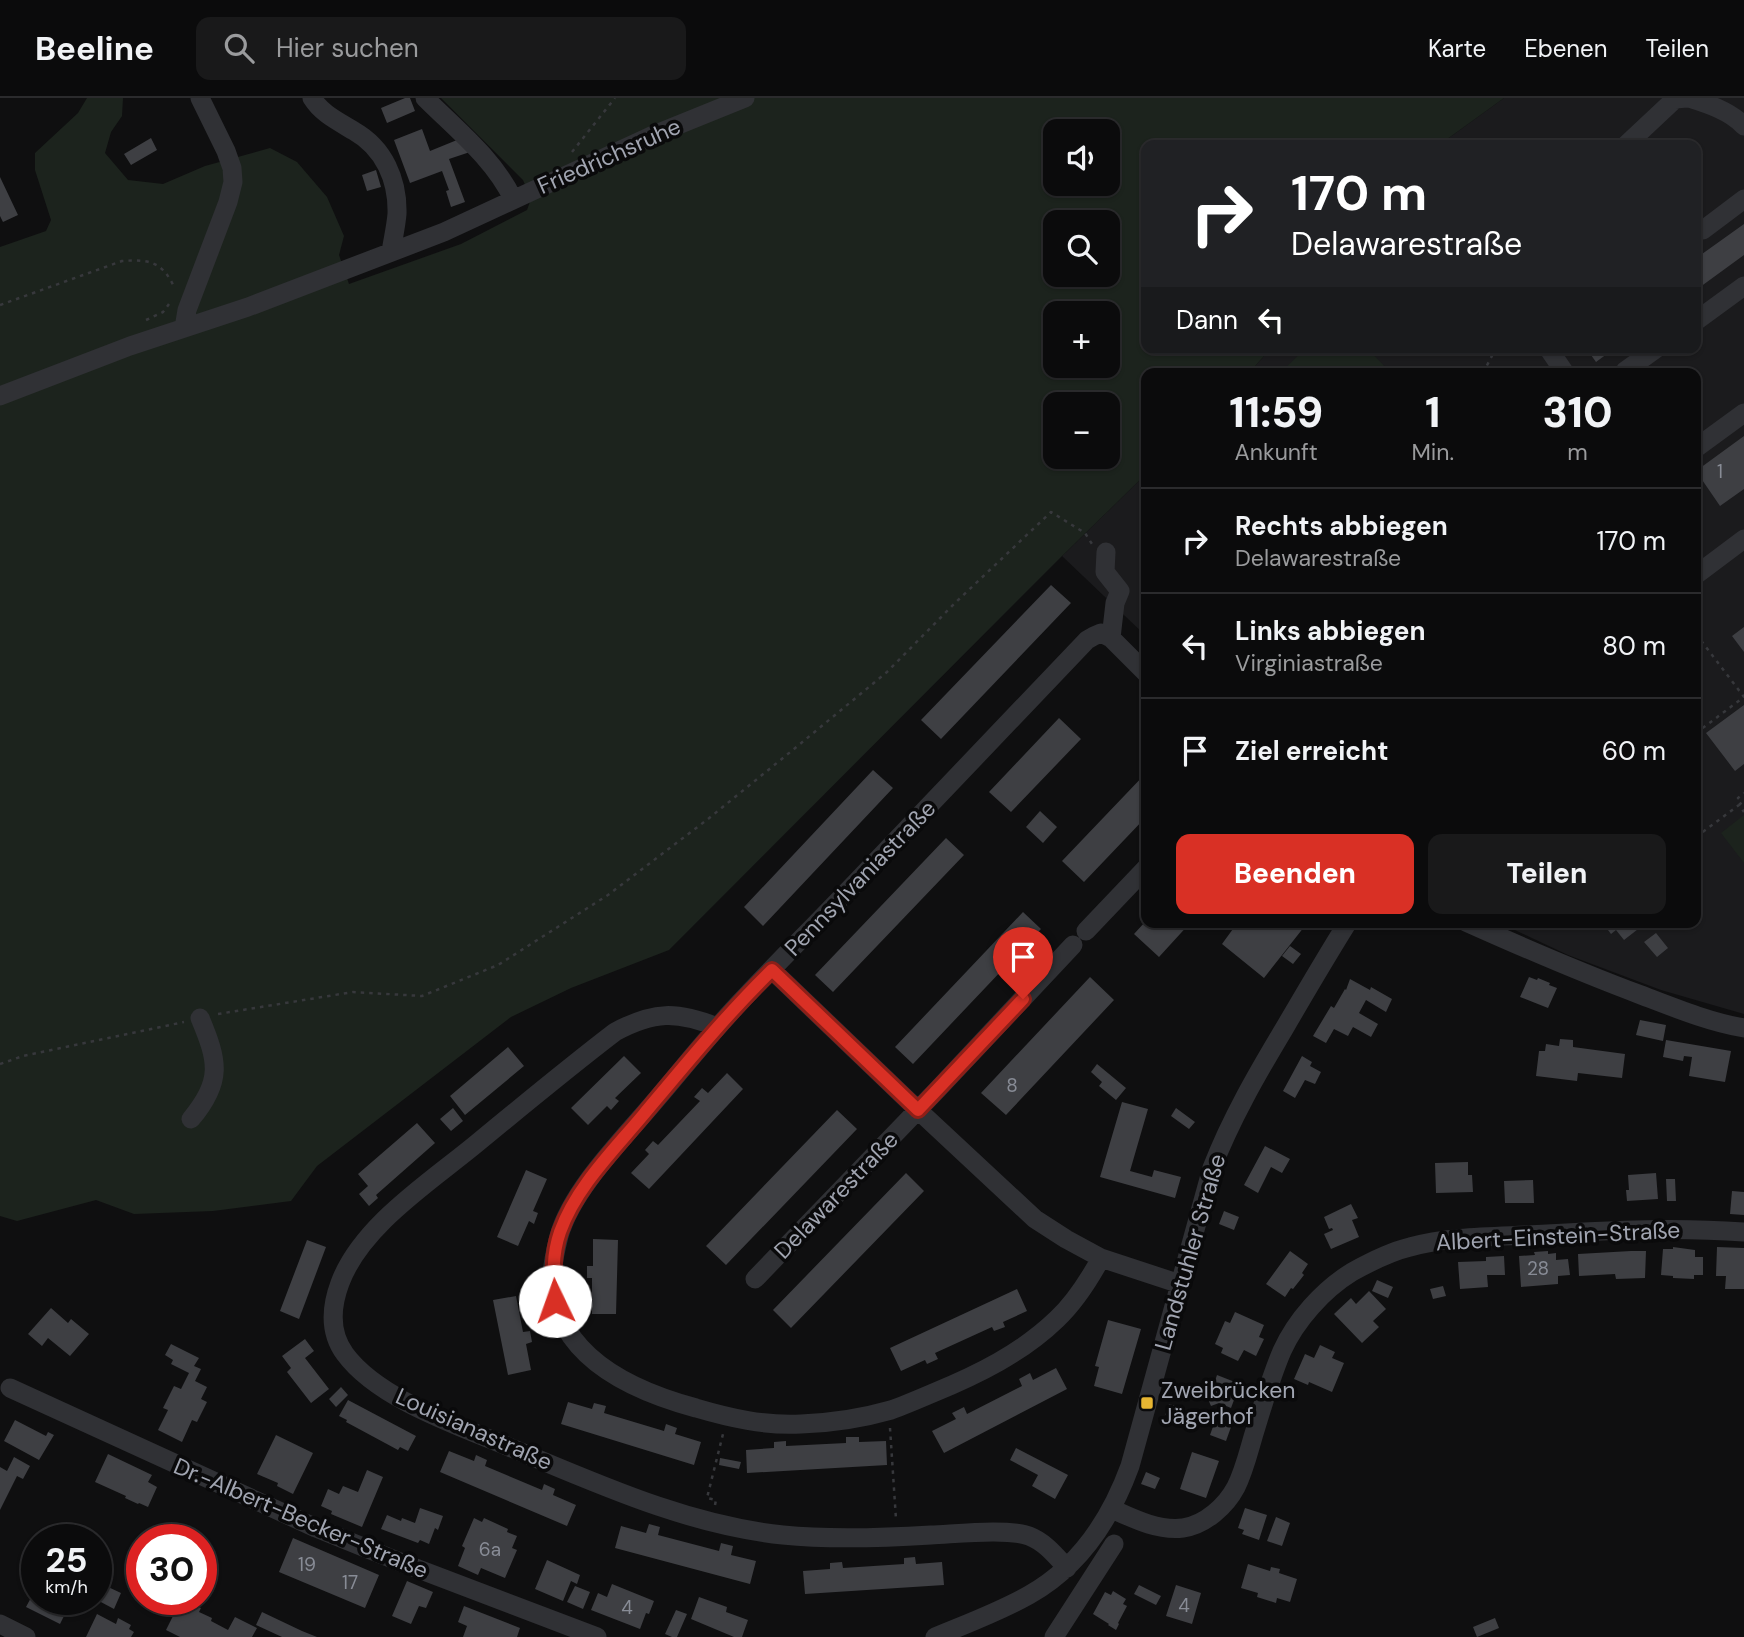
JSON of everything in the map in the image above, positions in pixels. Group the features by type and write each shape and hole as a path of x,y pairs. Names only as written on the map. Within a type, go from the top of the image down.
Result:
{"street":[{"path":"184,328 187,310 233,182 232,168 226,152 200,98"},
{"path":"312,98 332,119 374,146 387,164 394,187 397,213 391,252"},
{"path":"425,98 491,164 513,199"},
{"name":"Friedrichsruhe","path":"0,396 130,346 354,268 444,232 651,136 744,98"},
{"path":"1631,140 1675,99 1688,98 1708,104 1739,120 1744,126"},
{"path":"1701,230 1744,199"},
{"path":"1701,317 1744,286"},
{"path":"1629,368 1649,354"},
{"path":"1701,444 1744,412"},
{"path":"1701,571 1744,539"},
{"path":"1106,552 1105,572 1120,591 1106,636 1141,668"},
{"path":"1701,587 1744,556"},
{"name":"Pennsylvaniastraße","path":"1101,1258 1089,1280 1059,1317 1036,1338 1002,1360 957,1383 889,1410 847,1419 800,1424 765,1423 728,1417 650,1394 625,1381 601,1366 578,1346 555,1301 552,1272 560,1232 576,1198 718,1027 1087,640 1094,636 1106,636"},
{"name":"Delawarestraße","path":"755,1279 938,1089 1083,930 1141,873"},
{"name":"Landstuhler Straße","path":"935,1637 1030,1595 1050,1581 1067,1568 1093,1538 1112,1509 1133,1455 1212,1168 1232,1120 1344,928"},
{"path":"1480,928 1613,985 1682,1011 1744,1028"},
{"path":"772,970 1035,1219 1101,1258 1180,1284"},
{"name":"Louisianastraße","path":"718,1027 680,1015 663,1015 646,1018 615,1032 402,1204 367,1239 352,1259 338,1290 332,1321 344,1353 361,1371 387,1391 427,1412 652,1506 744,1530 784,1535 898,1537 1017,1534 1030,1536 1042,1544 1067,1568"},
{"path":"191,1119 208,1098 215,1073 212,1047 200,1018"},
{"name":"Albert-Einstein-Straße","path":"1112,1509 1141,1522 1183,1528 1215,1513 1236,1489 1283,1349 1302,1318 1324,1294 1350,1273 1383,1256 1411,1246 1452,1239 1661,1229 1744,1232"},
{"name":"Dr.-Albert-Becker-Straße","path":"9,1388 316,1528 597,1637"},
{"path":"1054,1637 1114,1544"},
{"path":"0,1624 26,1637"}],"path":[{"path":"570,154 615,98"},
{"path":"0,304 122,261 151,261 171,279 175,289 174,298 163,312 146,321"},
{"path":"0,1064 23,1056 237,1010 353,992 422,996 498,965 608,895 762,775 887,672 1051,512 1085,533 1093,545 1106,552"},
{"path":"1701,641 1744,697 1701,729"},
{"path":"1701,833 1742,802 1738,798 1744,793"},
{"path":"1739,804 1744,812"},
{"path":"889,1410 898,1537"},
{"path":"710,1484 728,1417"}],"shaded area":[{"path":"87,98 123,98 122,116 111,132 105,153 128,180 163,184 205,166 270,148 297,162 327,197 344,236 339,255 349,284 461,244 527,210 531,199 523,180 441,98 1504,98 1446,140 1141,140 1141,354 1266,354 1253,368 1141,368 1141,479 669,950 571,988 511,1017 317,1166 291,1201 213,1211 134,1214 96,1200 17,1221 0,1216 0,247 46,231 51,220 35,170 35,153 78,113"},
{"path":"1504,98 1744,98 1744,1014 1661,990 1568,955 1511,928 1701,928 1701,368 1253,368 1266,354 1701,354 1701,140 1446,140"},
{"path":"1300,354 1373,354 1386,368 1285,368"},
{"path":"1141,479 1141,631 1062,556"},
{"path":"1744,815 1744,863 1721,833"}],"building":[{"path":"410,98 415,111 387,123 381,108"},
{"path":"422,129 430,151 457,140 470,152 449,159 465,202 451,207 446,191 449,190 442,171 410,183 394,140"},
{"path":"151,138 157,150 131,165 124,154"},
{"path":"376,170 381,187 367,191 362,175"},
{"path":"0,177 18,215 3,222 0,216"},
{"path":"1744,224 1744,255 1701,286 1702,254"},
{"path":"1590,354 1607,354 1596,362"},
{"path":"1744,436 1744,489 1720,506 1701,478 1701,467"},
{"path":"1051,585 1071,603 941,739 921,720"},
{"path":"1744,627 1744,652 1732,636"},
{"path":"1744,705 1744,764 1735,771 1706,733"},
{"path":"1059,718 1081,739 1011,812 989,792"},
{"path":"873,770 893,788 763,926 744,907"},
{"path":"1141,778 1141,822 1084,882 1062,861"},
{"path":"1040,811 1057,827 1043,843 1026,827"},
{"path":"946,838 964,855 833,992 815,975"},
{"path":"1023,912 1041,929 913,1064 895,1047"},
{"path":"1141,926 1186,928 1159,957 1134,934"},
{"path":"1234,928 1303,928 1264,978 1222,944"},
{"path":"1606,928 1639,928 1624,940 1616,930 1611,934"},
{"path":"1656,933 1668,948 1657,957 1644,942"},
{"path":"1290,946 1301,954 1293,964 1282,956"},
{"path":"1090,977 1114,1000 1006,1115 981,1093"},
{"path":"1529,977 1538,978 1557,988 1548,1008 1520,997"},
{"path":"1350,979 1392,999 1386,1012 1366,1000 1359,1013 1378,1024 1371,1037 1353,1027 1348,1036 1334,1029 1326,1043 1313,1036 1331,1006 1334,1008 1346,990"},
{"path":"1640,1020 1666,1025 1663,1041 1636,1035"},
{"path":"1560,1039 1573,1040 1573,1047 1625,1054 1622,1078 1578,1073 1577,1081 1536,1076 1539,1051 1545,1051 1546,1044 1559,1046"},
{"path":"1666,1040 1731,1051 1725,1082 1689,1076 1692,1057 1684,1056 1683,1061 1663,1057"},
{"path":"508,1047 524,1066 465,1115 450,1096"},
{"path":"624,1056 641,1073 615,1098 619,1101 611,1110 607,1106 588,1125 571,1108"},
{"path":"1302,1056 1312,1062 1310,1066 1321,1072 1315,1084 1305,1080 1295,1098 1283,1091"},
{"path":"1097,1064 1126,1088 1116,1100 1099,1086 1102,1082 1091,1072"},
{"path":"727,1073 743,1089 649,1189 631,1173 649,1154 645,1150 653,1141 658,1145 700,1101 694,1097 702,1088 708,1093"},
{"path":"1122,1102 1148,1109 1130,1171 1152,1177 1154,1170 1181,1177 1175,1198 1100,1177"},
{"path":"453,1108 463,1121 451,1131 440,1119"},
{"path":"1176,1108 1195,1122 1189,1129 1171,1116"},
{"path":"837,1110 857,1129 726,1265 706,1246"},
{"path":"417,1123 435,1143 376,1195 378,1198 369,1206 359,1194 368,1186 358,1174"},
{"path":"1265,1146 1290,1159 1282,1173 1271,1167 1258,1193 1244,1185"},
{"path":"1468,1162 1468,1175 1472,1175 1473,1192 1436,1193 1435,1163"},
{"path":"526,1170 547,1179 533,1211 538,1213 534,1224 529,1221 518,1246 497,1237"},
{"path":"906,1173 924,1191 791,1328 773,1310"},
{"path":"1656,1173 1658,1199 1627,1201 1628,1175"},
{"path":"1666,1179 1675,1179 1676,1201 1667,1201"},
{"path":"1533,1180 1534,1203 1505,1203 1504,1181"},
{"path":"1732,1191 1744,1192 1744,1215 1730,1214"},
{"path":"1351,1204 1358,1218 1352,1220 1359,1237 1331,1249 1324,1234 1333,1230 1329,1229 1324,1217"},
{"path":"1224,1211 1239,1217 1234,1230 1219,1224"},
{"path":"593,1239 618,1240 616,1314 592,1314 592,1278 587,1278 587,1266 593,1266"},
{"path":"307,1240 326,1247 299,1319 280,1311"},
{"path":"1673,1247 1695,1250 1695,1257 1703,1257 1703,1275 1694,1275 1694,1279 1661,1275 1663,1249"},
{"path":"1717,1247 1744,1248 1744,1289 1725,1289 1726,1276 1716,1276"},
{"path":"1290,1251 1308,1264 1302,1273 1304,1275 1285,1297 1266,1284"},
{"path":"1548,1251 1548,1254 1556,1253 1556,1260 1568,1259 1570,1275 1558,1276 1558,1284 1521,1287 1519,1256"},
{"path":"1646,1251 1645,1278 1616,1279 1615,1274 1579,1276 1578,1254"},
{"path":"1504,1256 1505,1275 1487,1275 1488,1287 1460,1289 1458,1262 1486,1261 1486,1257"},
{"path":"1377,1280 1393,1287 1388,1298 1372,1291"},
{"path":"1443,1286 1446,1296 1433,1299 1430,1289"},
{"path":"1017,1289 1027,1311 1003,1322 1005,1327 994,1331 992,1327 935,1353 938,1359 927,1364 925,1360 901,1371 890,1348"},
{"path":"1369,1291 1386,1309 1373,1321 1379,1327 1362,1343 1334,1314 1351,1298 1356,1304"},
{"path":"516,1296 523,1332 530,1331 532,1342 526,1344 531,1370 508,1375 493,1300"},
{"path":"51,1308 68,1323 71,1319 89,1334 70,1356 48,1338 42,1346 28,1334"},
{"path":"1235,1312 1264,1325 1259,1337 1264,1339 1256,1356 1244,1350 1238,1361 1221,1353 1223,1348 1215,1344 1225,1321 1230,1323"},
{"path":"1108,1320 1141,1329 1122,1394 1094,1386 1099,1367 1095,1366"},
{"path":"305,1339 314,1351 305,1358 329,1389 311,1403 287,1372 291,1368 282,1356"},
{"path":"171,1344 199,1358 194,1366 201,1369 195,1381 207,1387 201,1399 207,1402 197,1422 192,1420 182,1442 158,1430 168,1410 163,1408 174,1386 181,1389 189,1373 171,1364 173,1360 165,1355"},
{"path":"1320,1345 1335,1352 1332,1358 1344,1363 1332,1392 1294,1379 1305,1354 1314,1358"},
{"path":"1056,1368 1067,1389 944,1453 932,1431 956,1419 952,1413 964,1407 967,1414 1022,1386 1019,1379 1030,1373 1033,1380"},
{"path":"1217,1375 1240,1384 1231,1408 1219,1403 1211,1406 1204,1390 1213,1387"},
{"path":"341,1387 348,1395 336,1407 329,1399"},
{"path":"348,1400 416,1436 408,1451 400,1447 398,1450 346,1422 347,1420 339,1416"},
{"path":"568,1402 592,1409 594,1403 606,1406 604,1413 664,1431 666,1424 677,1428 675,1434 701,1442 694,1465 561,1424"},
{"path":"1169,1404 1179,1407 1175,1418 1165,1415"},
{"path":"15,1420 46,1436 48,1432 54,1435 39,1460 4,1441"},
{"path":"1215,1421 1231,1427 1226,1441 1210,1435"},
{"path":"276,1435 313,1453 293,1494 277,1486 278,1483 257,1474"},
{"path":"846,1437 859,1437 859,1442 886,1441 887,1465 747,1473 746,1450 774,1448 774,1442 786,1441 786,1446 846,1443"},
{"path":"1016,1448 1068,1475 1055,1499 1032,1486 1038,1475 1010,1460"},
{"path":"449,1451 474,1461 476,1455 487,1460 485,1466 542,1490 544,1484 555,1489 553,1495 576,1505 567,1526 440,1472"},
{"path":"1192,1452 1219,1461 1206,1498 1180,1489"},
{"path":"108,1454 152,1475 148,1482 157,1487 148,1507 95,1482"},
{"path":"14,1457 30,1466 23,1479 17,1476 0,1510 0,1467 7,1471"},
{"path":"720,1458 741,1462 739,1469 719,1465"},
{"path":"367,1470 383,1477 362,1527 331,1514 332,1511 321,1506 328,1489 339,1494 343,1486 358,1492"},
{"path":"1146,1472 1160,1478 1155,1489 1141,1484"},
{"path":"420,1508 443,1516 429,1544 420,1540 418,1543 381,1529 387,1515 415,1523"},
{"path":"1245,1508 1267,1515 1259,1540 1242,1534 1244,1530 1238,1528"},
{"path":"1276,1517 1290,1523 1282,1546 1267,1541"},
{"path":"474,1518 482,1522 484,1518 517,1536 512,1548 517,1550 505,1578 481,1568 478,1575 458,1566 465,1548 462,1546"},
{"path":"649,1524 660,1527 658,1535 719,1551 721,1543 733,1546 731,1555 756,1561 750,1584 615,1548 621,1526 646,1533"},
{"path":"293,1538 379,1575 365,1608 279,1572"},
{"path":"915,1557 916,1564 942,1562 944,1585 805,1594 803,1571 830,1569 830,1563 842,1562 843,1568 904,1564 904,1558"},
{"path":"547,1560 580,1575 577,1584 571,1581 563,1601 535,1589"},
{"path":"1248,1564 1270,1571 1271,1567 1280,1569 1279,1573 1297,1579 1290,1602 1277,1598 1276,1603 1257,1597 1258,1593 1241,1588"},
{"path":"407,1581 433,1592 426,1608 419,1606 411,1624 392,1616"},
{"path":"612,1584 654,1601 640,1629 591,1610 598,1593 607,1597"},
{"path":"1139,1585 1161,1596 1156,1605 1134,1594"},
{"path":"1176,1585 1201,1593 1192,1624 1166,1616"},
{"path":"575,1586 590,1592 583,1609 567,1602"},
{"path":"112,1589 121,1593 114,1609 112,1608"},
{"path":"1113,1591 1126,1599 1123,1604 1127,1606 1116,1630 1093,1614 1105,1592 1111,1595"},
{"path":"699,1597 727,1607 726,1612 748,1620 742,1637 734,1637 691,1619"},
{"path":"464,1606 520,1628 517,1637 463,1637 467,1626 458,1622"},
{"path":"676,1610 687,1614 677,1637 672,1637 665,1634"},
{"path":"262,1612 317,1637 282,1637 256,1625"},
{"path":"42,1615 64,1615 60,1624"},
{"path":"97,1615 116,1624 118,1618 131,1625 129,1629 134,1632 131,1637 86,1637"},
{"path":"174,1615 206,1615 228,1630 235,1617 257,1628 252,1637 180,1637 166,1630"},
{"path":"1495,1618 1499,1628 1477,1637 1473,1627"}],"place":[{"name":"Zweibrücken Jägerhof","path":"1147,1403"}],"route":[{"path":"555,1301 552,1272 560,1232 576,1198 718,1027 772,970 918,1110 1023,999"}]}
